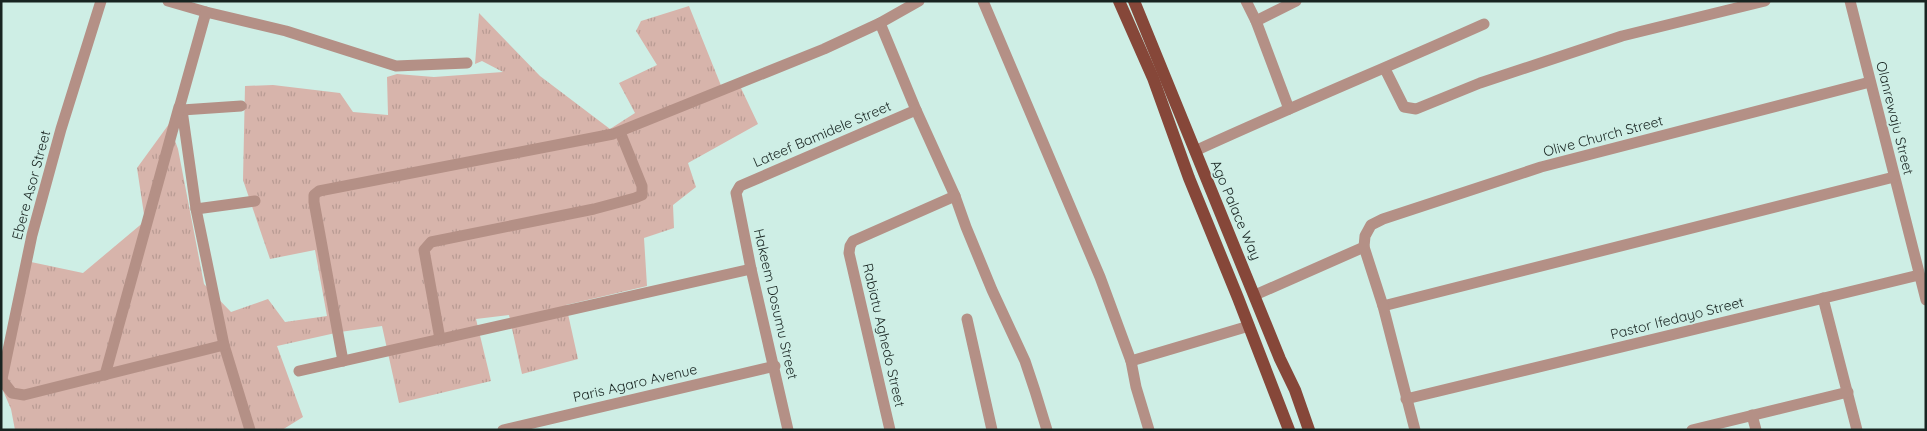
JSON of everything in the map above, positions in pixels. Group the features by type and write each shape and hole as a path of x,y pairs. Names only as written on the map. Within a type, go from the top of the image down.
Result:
{"main road":[{"path":"1119,1 1153,78 1189,178 1289,430"},
{"name":"Ago Palace Way","path":"1134,1 1280,359 1298,396 1309,430"},
{"path":"1277,399 1298,396"},
{"path":"1283,414 1304,413"}],"street":[{"name":"Ebere Asor Street","path":"1,379 32,236 61,130 100,1"},
{"path":"168,1 286,31 396,66 467,63"},
{"path":"343,361 314,202 314,196 319,191 620,132 824,49 880,23 919,1"},
{"path":"983,1 1100,277 1131,361 1136,387 1149,430"},
{"path":"1246,1 1256,21 1289,109"},
{"path":"1256,21 1296,1"},
{"path":"1385,69 1404,107 1416,109 1480,83 1622,36 1765,1"},
{"name":"Olanrewaju Street","path":"1850,1 1926,300"},
{"path":"105,375 181,108 206,12"},
{"path":"880,23 916,110 955,196 992,290 1025,361 1036,391 1046,430"},
{"path":"1194,151 1385,69 1484,24"},
{"name":"Olive Church Street","path":"1364,247 1365,236 1371,224 1541,167 1870,82"},
{"path":"181,108 241,106"},
{"path":"181,108 196,209 224,345 250,430"},
{"name":"Lateef Bamidele Street","path":"740,186 916,110"},
{"path":"440,339 424,250 427,246 432,242 594,209 642,195 642,186 620,132"},
{"path":"1383,306 1894,177"},
{"name":"Hakeem Dosumu Street","path":"740,186 736,193 751,269 775,366 788,430"},
{"name":"Rabiatu Aghedo Street","path":"890,430 849,253 850,246 853,241 955,196"},
{"path":"196,209 256,202"},
{"path":"1255,295 1364,247 1383,306 1415,430"},
{"path":"299,371 751,269"},
{"name":"Pastor Ifedayo Street","path":"1406,400 1919,275"},
{"path":"1823,298 1857,430"},
{"path":"967,319 992,430"},
{"path":"1131,361 1249,326"},
{"path":"1,379 12,393 24,395 224,345"},
{"name":"Paris Agaro Avenue","path":"503,430 775,366"},
{"path":"1692,430 1848,392"},
{"path":"1752,415 1756,430"}],"green space":[{"path":"689,6 722,88 740,86 758,124 688,163 696,187 673,205 674,228 644,238 647,286 566,305 578,359 522,374 509,315 476,319 491,381 399,403 382,326 340,332 277,346 303,417 282,430 15,430 11,409 1,386 1,355 31,262 83,273 145,221 137,168 169,124 178,149 204,284 231,312 268,299 285,322 327,316 315,250 270,259 243,180 245,86 273,85 340,93 353,112 388,115 387,77 397,74 434,77 503,72 482,61 475,64 479,13 540,76 610,129 635,113 619,83 657,65 636,31 641,21"}]}
